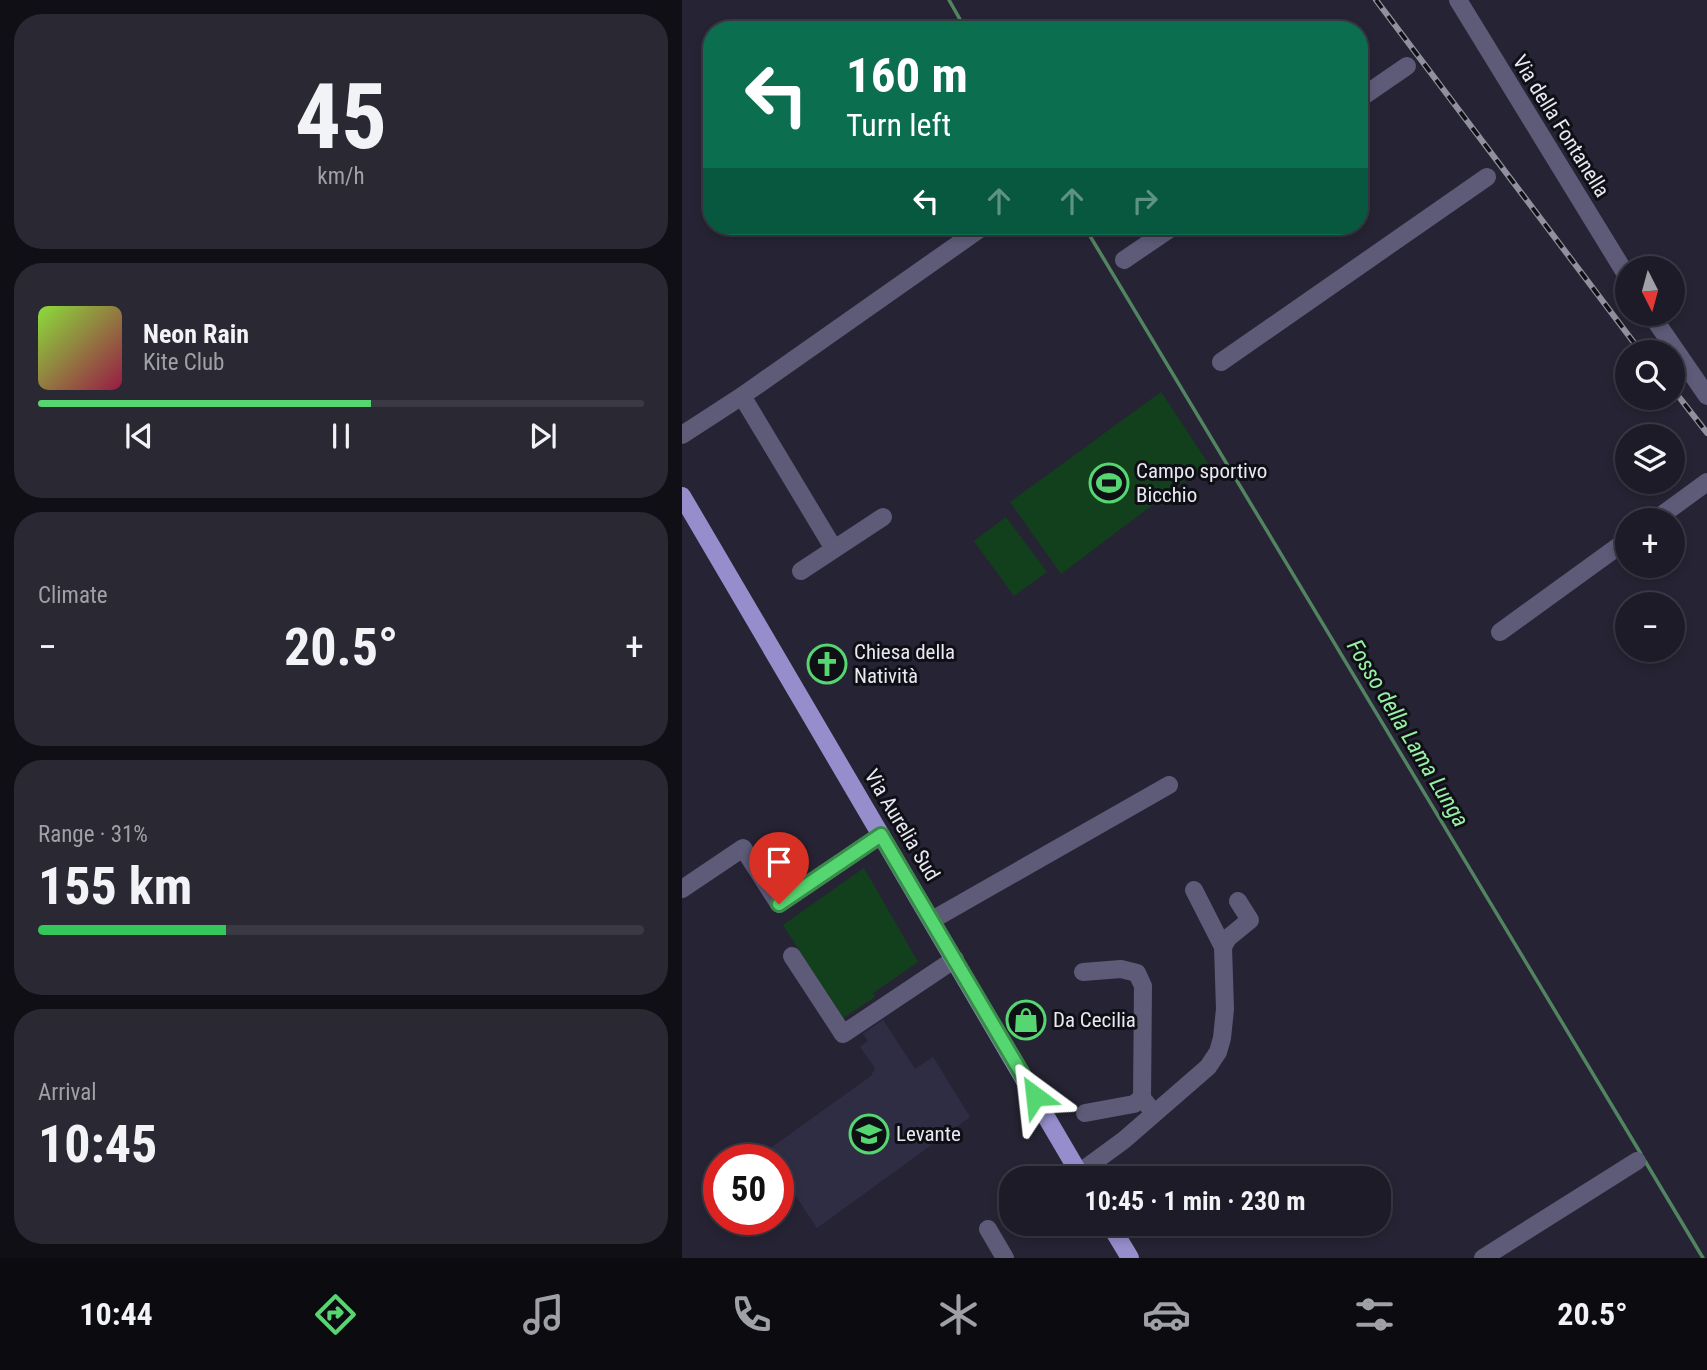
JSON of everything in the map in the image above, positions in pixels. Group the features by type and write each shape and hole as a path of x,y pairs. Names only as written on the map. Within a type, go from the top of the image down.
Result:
{"main road":[{"name":"Via Aurelia Sud","path":"682,496 1076,1166"},
{"path":"1117,1236 1130,1258"}],"street":[{"name":"Via della Fontanella","path":"1458,0 1615,256"},
{"path":"1368,93 1406,66"},
{"path":"1221,362 1487,177"},
{"path":"682,435 971,235"},
{"path":"1124,260 1161,235"},
{"path":"1659,326 1706,396"},
{"path":"742,396 834,549"},
{"path":"1671,508 1706,482"},
{"path":"800,571 883,517"},
{"path":"1500,632 1615,549"},
{"path":"932,920 1169,785"},
{"path":"682,889 743,848 779,904 881,835"},
{"path":"1092,1166 1124,1140 1148,1105 1208,1067 1218,1052 1224,1019 1223,947 1194,890"},
{"path":"1223,947 1228,938 1250,920 1238,901"},
{"path":"792,956 843,1034 955,960"},
{"path":"1083,972 1121,969 1137,973 1143,986 1148,1105"},
{"path":"1085,1113 1134,1104 1148,1105"},
{"path":"1483,1258 1637,1161"},
{"path":"988,1229 1005,1258"}],"shaded area":[{"name":"Levante","path":"883,1020 915,1069 933,1057 970,1117 817,1228 794,1193 794,1144 776,1144 871,1076 875,1068 860,1047 868,1041 863,1034"}],"green space":[{"name":"Campo sportivo Bicchio","path":"1161,392 1208,463 1061,574 1010,502"},
{"path":"1006,517 1047,572 1014,596 974,541"},
{"path":"864,868 918,962 873,993 875,997 843,1018 783,925"}],"waterway":[{"name":"Fosso della Lama Lunga","path":"949,0 961,21"},
{"name":"Fosso della Lama Lunga","path":"1089,235 1641,1154"},
{"name":"Fosso della Lama Lunga","path":"1645,1161 1703,1258"}],"railway":[{"path":"1376,0 1632,340"},
{"path":"1685,405 1707,433"}],"place":[{"name":"Campo sportivo Bicchio","path":"1109,483"},
{"name":"Chiesa della Natività","path":"827,664"},
{"name":"Da Cecilia","path":"1026,1020"},
{"name":"Levante","path":"869,1134"}],"route":[{"path":"779,904 881,835 1035,1096"}]}
